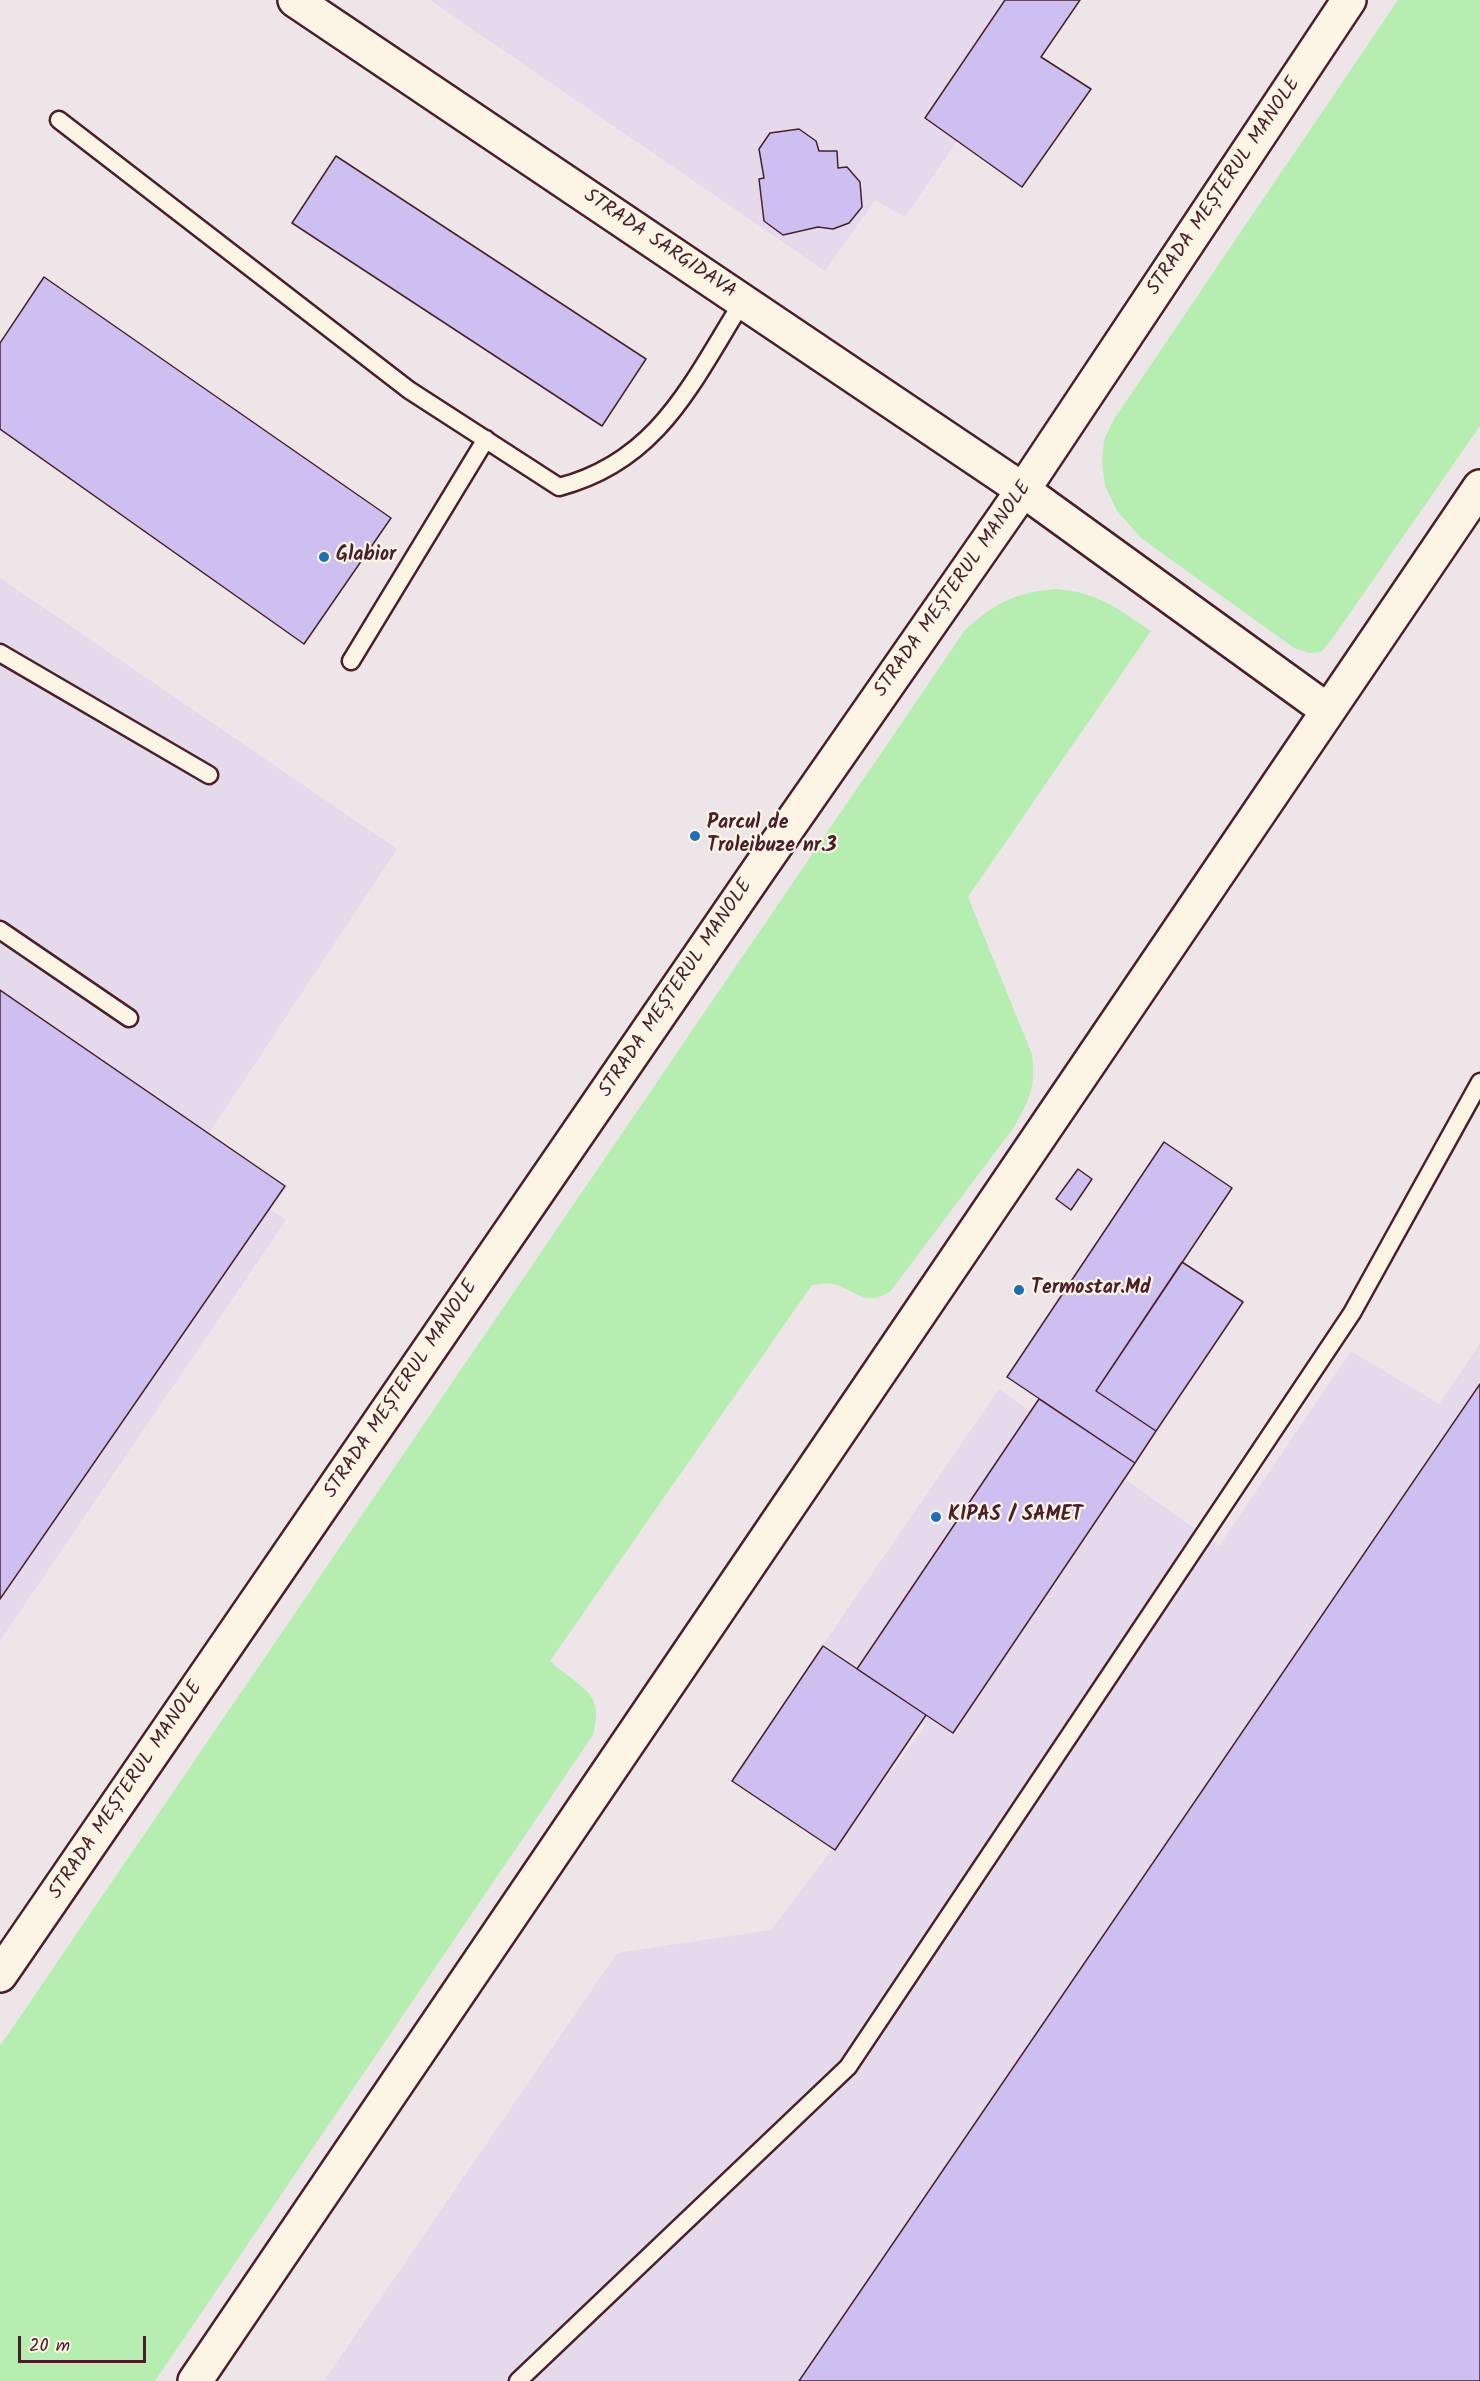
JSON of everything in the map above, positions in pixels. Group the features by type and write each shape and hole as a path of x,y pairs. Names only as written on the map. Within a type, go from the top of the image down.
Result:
{"main road":[{"name":"STRADA SARGIDAVA","path":"295,0 1023,490 1327,710"},
{"name":"STRADA MEȘTERUL MANOLE","path":"0,1976 762,865 1023,490 1349,0"},
{"path":"195,2381 1480,487"}],"lane":[{"path":"59,120 409,390 559,486 588,479 640,446 662,427 743,302"},
{"path":"351,661 486,440"},
{"path":"0,653 209,775"},
{"path":"0,930 129,1018"},
{"path":"518,2381 848,2067 1352,1313 1480,1082"}],"shaded area":[{"path":"430,0 1080,0 1041,57 1091,89 1022,187 957,141 905,217 875,200 825,271"},
{"path":"0,578 397,849 194,1156 286,1220 0,1641"},
{"path":"1480,1344 1480,2381 324,2381 617,1953 771,1930 926,1725 818,1652 999,1389 1219,1546 1351,1351 1439,1404"}],"green space":[{"path":"1398,0 1480,0 1480,426 1332,639 1321,652 1309,653 1294,648 1141,538 1117,511 1105,486 1102,463 1104,440 1114,419"},
{"path":"1056,589 1096,598 1118,609 1151,631 968,897 1032,1054 1032,1084 1024,1108 1014,1127 890,1292 868,1298 833,1284 812,1285 550,1661 587,1691 592,1699 596,1709 593,1735 155,2381 0,2381 0,2046 965,630 1007,600 1029,593"}],"building":[{"path":"1005,0 1080,0 1041,57 1091,89 1022,187 925,118"},
{"path":"799,129 816,141 819,151 837,151 838,168 847,167 860,182 862,207 849,223 833,229 818,227 783,235 764,221 759,179 764,178 759,149 770,133"},
{"path":"336,156 646,359 602,426 292,223"},
{"path":"44,277 391,518 304,644 0,429 0,343"},
{"path":"0,990 285,1186 0,1599"},
{"path":"1164,1142 1232,1188 1096,1391 1156,1431 1135,1463 1007,1377"},
{"path":"1078,1169 1092,1179 1071,1210 1056,1199"},
{"path":"1182,1262 1243,1302 1156,1431 1096,1391"},
{"path":"1480,1384 1480,2381 799,2381"},
{"path":"1039,1399 1135,1463 953,1733 857,1669"},
{"path":"823,1646 926,1715 835,1850 732,1781"}],"place":[{"name":"Glabior","path":"324,557"},
{"name":"Parcul de Troleibuze nr.3","path":"695,836"},
{"name":"Termostar.Md","path":"1019,1290"},
{"name":"KIPAS / SAMET","path":"936,1517"}]}
